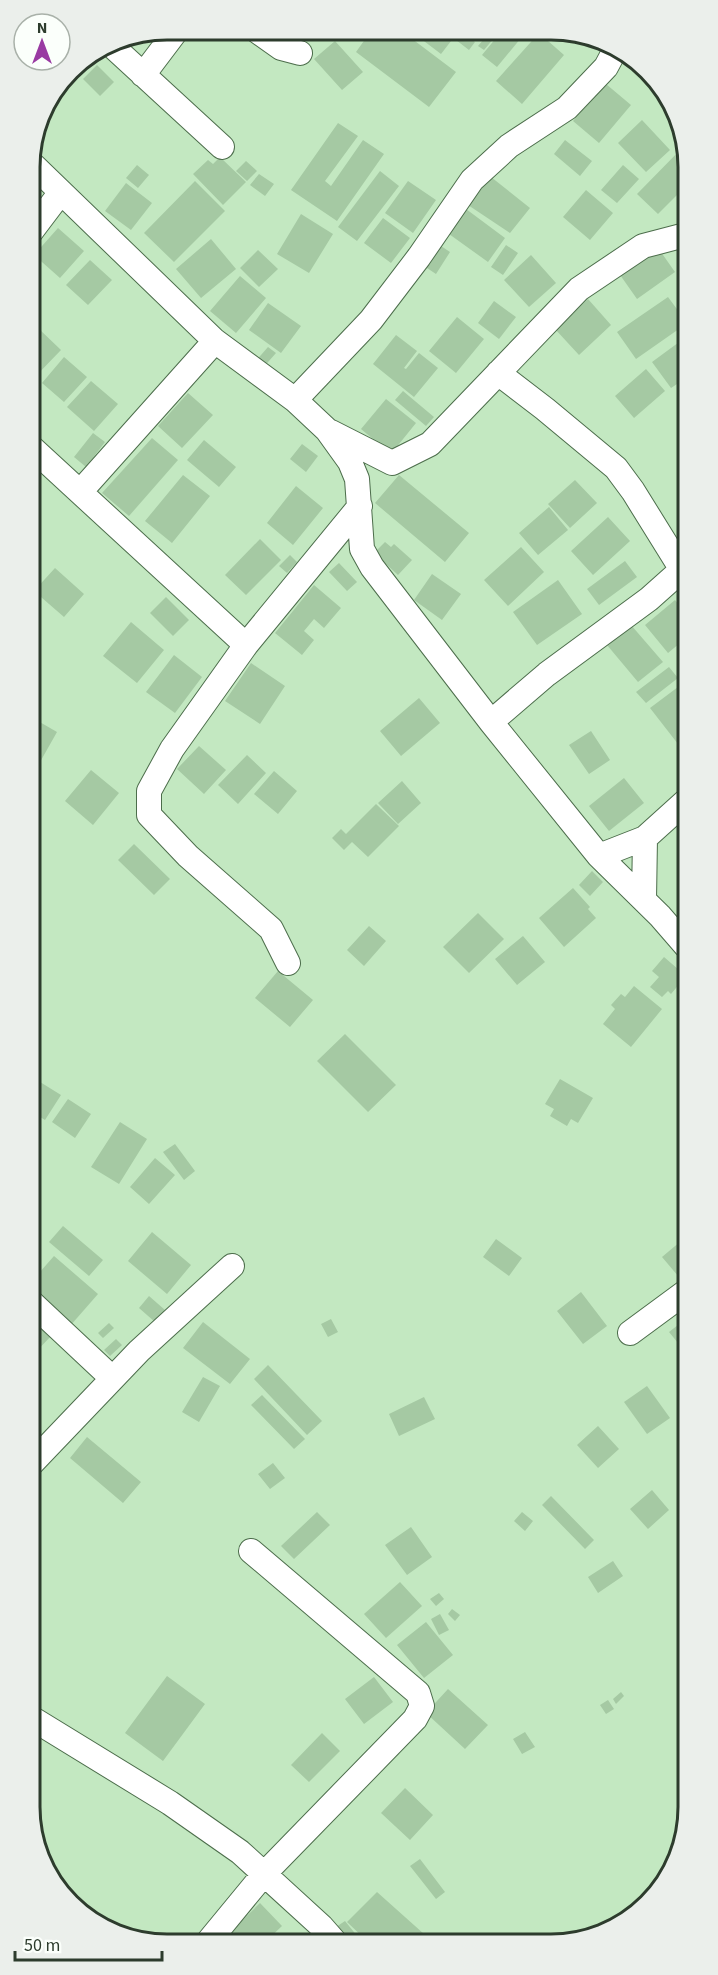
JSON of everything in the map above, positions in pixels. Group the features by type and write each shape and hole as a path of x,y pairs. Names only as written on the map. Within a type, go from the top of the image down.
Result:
{"street":[{"path":"143,75 169,40"},
{"path":"269,40 280,48 300,53"},
{"path":"117,51 222,147"},
{"path":"295,400 371,320 419,257 472,180 509,146 567,108 606,67 612,57"},
{"path":"41,173 216,341 295,400 327,430 350,462 357,479 362,549 372,567 490,722 599,855 644,899 678,937"},
{"path":"41,218 61,192"},
{"path":"327,430 392,463 430,444 579,290 643,246 678,237"},
{"path":"80,492 216,341"},
{"path":"498,373 616,468 678,559"},
{"path":"41,456 246,645"},
{"path":"288,963 271,929 188,856 149,815 149,791 172,748 246,645 360,506"},
{"path":"490,722 547,674 649,599 678,574"},
{"path":"599,855 645,838 678,809"},
{"path":"644,899 645,838"},
{"path":"40,1454 112,1378 232,1266"},
{"path":"630,1333 677,1298"},
{"path":"40,1312 112,1378"},
{"path":"215,1934 264,1874 415,1719 422,1706 418,1693 251,1551"},
{"path":"40,1723 170,1803 240,1852 327,1934"}],"building":[{"path":"365,40 414,40 456,72 429,107 356,52"},
{"path":"423,40 452,40 441,54"},
{"path":"456,40 473,40 475,42 469,50"},
{"path":"483,40 492,40 484,50 478,46"},
{"path":"494,40 519,40 497,67 482,55"},
{"path":"533,40 547,40 564,55 522,104 496,81"},
{"path":"335,41 363,72 342,90 314,59"},
{"path":"97,65 114,82 100,96 83,79"},
{"path":"606,84 631,105 599,143 573,121"},
{"path":"642,120 670,150 646,172 618,143"},
{"path":"338,123 358,136 325,181 331,186 363,140 384,154 337,221 291,190"},
{"path":"565,140 592,161 580,176 554,154"},
{"path":"676,154 678,194 658,214 637,194"},
{"path":"220,157 246,182 223,205 193,174 208,160 213,164"},
{"path":"246,161 257,171 247,181 236,171"},
{"path":"137,165 149,175 138,188 126,178"},
{"path":"623,165 639,179 617,203 601,190"},
{"path":"380,171 399,186 357,241 338,227"},
{"path":"259,174 274,184 265,196 250,185"},
{"path":"491,177 530,208 510,233 468,205"},
{"path":"195,181 225,211 174,262 144,233"},
{"path":"408,181 436,200 413,233 385,213"},
{"path":"126,183 152,203 131,230 105,211"},
{"path":"586,190 613,213 590,240 563,217"},
{"path":"466,209 505,238 488,262 449,234"},
{"path":"301,214 333,234 309,273 277,254"},
{"path":"383,218 410,238 391,263 364,243"},
{"path":"58,228 84,251 60,278 41,261 41,247"},
{"path":"211,239 236,269 201,298 176,269"},
{"path":"435,242 450,252 436,274 421,264"},
{"path":"506,245 518,253 503,275 491,267"},
{"path":"656,245 675,272 637,299 618,272"},
{"path":"258,250 278,269 259,287 240,268"},
{"path":"531,255 556,283 529,307 504,280"},
{"path":"90,260 112,280 88,305 66,285"},
{"path":"240,276 266,298 236,333 210,311"},
{"path":"668,297 678,310 678,330 636,359 617,332"},
{"path":"588,299 611,325 579,355 555,329"},
{"path":"494,301 516,317 499,339 478,323"},
{"path":"268,303 301,326 281,353 249,330"},
{"path":"457,317 484,339 456,373 429,351"},
{"path":"41,331 61,350 41,371"},
{"path":"396,335 417,351 404,368 406,369 419,353 438,368 414,397 373,364"},
{"path":"678,343 678,383 671,388 652,362"},
{"path":"268,347 276,353 261,370 254,363"},
{"path":"64,357 87,377 64,402 42,383"},
{"path":"646,369 665,391 634,418 615,396"},
{"path":"91,381 118,404 94,431 67,407"},
{"path":"403,391 434,417 426,426 395,400"},
{"path":"188,393 213,415 182,448 158,426"},
{"path":"386,399 416,423 391,454 361,429"},
{"path":"93,433 105,442 86,467 74,457"},
{"path":"152,438 178,460 129,516 102,493"},
{"path":"204,440 236,467 219,487 187,460"},
{"path":"302,444 318,456 306,472 290,459"},
{"path":"183,475 210,496 172,543 145,521"},
{"path":"399,475 469,533 445,562 375,503"},
{"path":"575,480 597,503 570,528 548,504"},
{"path":"296,486 323,508 293,545 267,523"},
{"path":"549,507 568,530 538,555 519,533"},
{"path":"608,517 630,541 593,575 571,551"},
{"path":"260,539 281,560 246,595 225,575"},
{"path":"385,542 391,547 394,544 412,560 398,575 374,553"},
{"path":"521,547 544,572 508,606 484,580"},
{"path":"290,555 297,562 287,573 279,566"},
{"path":"625,561 637,577 599,605 587,589"},
{"path":"339,563 357,582 347,591 329,572"},
{"path":"55,568 84,594 64,617 41,597 41,584"},
{"path":"432,574 461,594 442,620 414,600"},
{"path":"558,580 582,614 537,645 513,612"},
{"path":"314,585 341,608 324,628 314,619 304,631 314,640 302,655 275,633"},
{"path":"166,597 189,620 173,636 150,613"},
{"path":"675,600 678,603 678,645 668,653 645,625"},
{"path":"131,622 164,650 137,683 103,656"},
{"path":"631,625 663,662 638,682 607,645"},
{"path":"174,655 202,677 175,713 146,692"},
{"path":"251,663 285,686 260,724 225,701"},
{"path":"669,667 678,678 646,703 636,692"},
{"path":"678,687 678,744 650,708"},
{"path":"419,698 440,723 401,756 380,731"},
{"path":"41,723 57,732 41,761"},
{"path":"591,731 610,760 589,774 569,745"},
{"path":"199,746 226,770 204,794 177,769"},
{"path":"247,755 266,773 238,804 218,785"},
{"path":"91,770 119,793 93,825 65,801"},
{"path":"274,771 297,791 278,814 254,794"},
{"path":"624,778 644,803 609,831 589,806"},
{"path":"402,781 421,803 398,824 378,803"},
{"path":"376,804 399,826 368,857 352,842 344,850 332,838 341,829 346,834"},
{"path":"134,844 170,879 154,895 118,860"},
{"path":"592,871 603,882 590,896 579,885"},
{"path":"573,888 590,907 588,909 596,918 564,947 539,918"},
{"path":"478,913 504,939 469,973 443,947"},
{"path":"369,926 386,941 364,966 347,950"},
{"path":"523,936 545,962 517,985 495,959"},
{"path":"664,957 678,969 678,986 671,994 668,991 662,997 650,987 659,977 652,971"},
{"path":"278,971 313,1000 290,1027 255,998"},
{"path":"634,986 662,1009 631,1047 603,1024 615,1009 611,1005 621,994 625,997"},
{"path":"345,1034 396,1085 368,1112 317,1061"},
{"path":"560,1079 593,1098 578,1123 571,1119 567,1126 550,1116 554,1109 545,1104"},
{"path":"40,1082 61,1095 45,1120 40,1117"},
{"path":"68,1099 91,1114 75,1138 52,1122"},
{"path":"120,1122 147,1139 119,1184 91,1167"},
{"path":"175,1144 195,1171 184,1180 163,1152"},
{"path":"155,1158 175,1175 149,1204 130,1187"},
{"path":"63,1226 103,1260 89,1276 49,1242"},
{"path":"152,1232 191,1265 167,1294 128,1261"},
{"path":"496,1239 522,1258 509,1276 483,1257"},
{"path":"677,1244 677,1275 662,1257"},
{"path":"54,1256 98,1294 70,1326 40,1301 40,1272"},
{"path":"581,1292 607,1326 583,1344 557,1311"},
{"path":"149,1296 165,1310 155,1322 139,1308"},
{"path":"331,1319 338,1332 328,1337 321,1324"},
{"path":"203,1322 250,1359 230,1384 183,1348"},
{"path":"109,1323 114,1328 103,1338 98,1333"},
{"path":"40,1324 52,1335 40,1347"},
{"path":"677,1326 677,1342 669,1332"},
{"path":"116,1339 122,1345 110,1356 104,1350"},
{"path":"268,1365 322,1421 307,1435 254,1379"},
{"path":"203,1377 220,1386 199,1422 182,1412"},
{"path":"647,1386 670,1418 647,1434 624,1402"},
{"path":"262,1395 305,1439 294,1449 251,1405"},
{"path":"424,1397 435,1419 399,1436 389,1414"},
{"path":"598,1426 619,1449 598,1468 577,1445"},
{"path":"87,1437 141,1482 123,1503 70,1458"},
{"path":"273,1463 285,1478 270,1489 258,1474"},
{"path":"652,1490 669,1510 648,1529 630,1509"},
{"path":"551,1496 594,1540 585,1549 542,1505"},
{"path":"317,1512 330,1525 294,1559 281,1546"},
{"path":"522,1512 533,1521 525,1531 514,1521"},
{"path":"411,1527 432,1557 407,1575 385,1545"},
{"path":"613,1561 623,1576 598,1593 588,1577"},
{"path":"400,1582 422,1606 386,1638 364,1614"},
{"path":"439,1593 444,1599 436,1606 430,1599"},
{"path":"452,1609 460,1615 455,1621 448,1614"},
{"path":"440,1614 449,1630 439,1635 431,1619"},
{"path":"426,1622 453,1655 424,1678 397,1645"},
{"path":"167,1676 205,1704 163,1761 125,1733"},
{"path":"374,1677 393,1702 364,1724 345,1699"},
{"path":"448,1689 488,1725 465,1749 426,1713"},
{"path":"621,1692 624,1696 616,1704 613,1699"},
{"path":"608,1700 614,1709 606,1714 600,1705"},
{"path":"525,1732 535,1747 522,1754 513,1739"},
{"path":"322,1733 340,1751 309,1782 291,1765"},
{"path":"405,1788 433,1815 410,1840 381,1813"},
{"path":"420,1859 445,1892 436,1899 410,1866"},
{"path":"377,1892 424,1934 360,1934 347,1922"},
{"path":"260,1903 282,1926 274,1934 228,1934"},
{"path":"345,1921 356,1934 342,1934 336,1927"}]}
